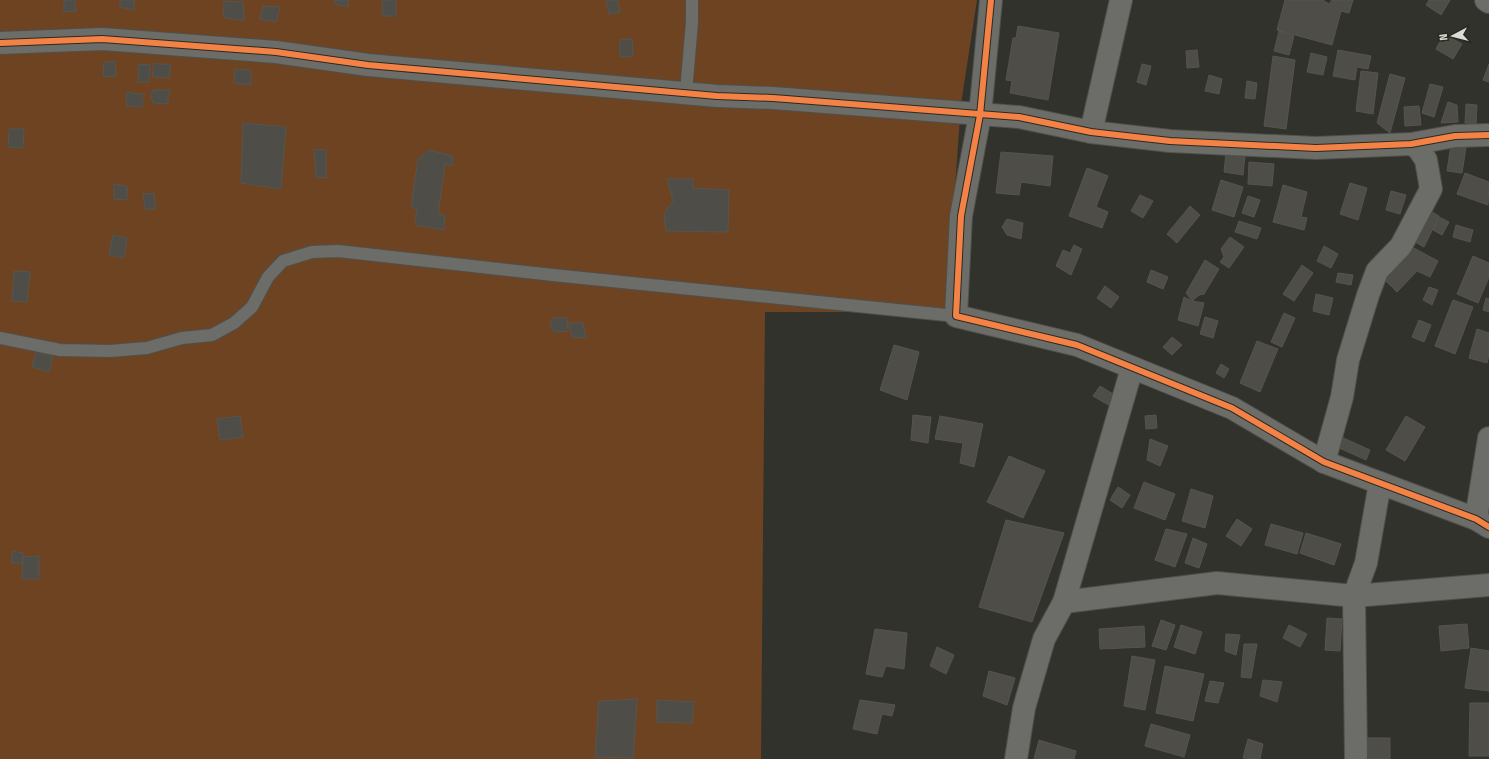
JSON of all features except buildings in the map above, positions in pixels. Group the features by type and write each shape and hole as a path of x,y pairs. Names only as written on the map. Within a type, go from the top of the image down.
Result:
{"street":[{"path":"991,0 980,115 961,216 956,316 1077,345 1232,408 1324,462 1482,523 1489,438"},
{"path":"1091,132 1121,0"},
{"path":"0,43 102,39 276,52 368,65 718,96 827,102 1019,118 1091,132 1170,141 1308,148 1411,144 1455,136 1489,135"},
{"path":"1324,462 1342,397 1348,360 1376,271 1401,246 1431,189 1426,160 1418,148 1411,144"},
{"path":"1016,759 1024,708 1044,639 1064,602 1132,368"},
{"path":"1356,759 1354,596 1366,563 1380,484"},
{"path":"1064,602 1217,583 1354,596 1489,585"}],"lane":[{"path":"686,92 692,22 692,0"},
{"path":"0,338 60,350 110,351 147,348 182,338 212,335 234,323 252,306 268,277 283,261 312,252 338,250 553,275 956,316"}],"shaded area":[{"path":"0,0 977,0 961,104 946,312 765,312 761,759 0,759"}],"cycle path":[{"path":"991,0 980,115 961,216 956,316 1077,345 1232,408 1324,462 1476,519 1489,527"},
{"path":"0,43 102,39 276,52 368,65 717,96 773,98 1019,117 1091,132 1170,141 1316,148 1411,144 1455,136 1489,135"}]}
